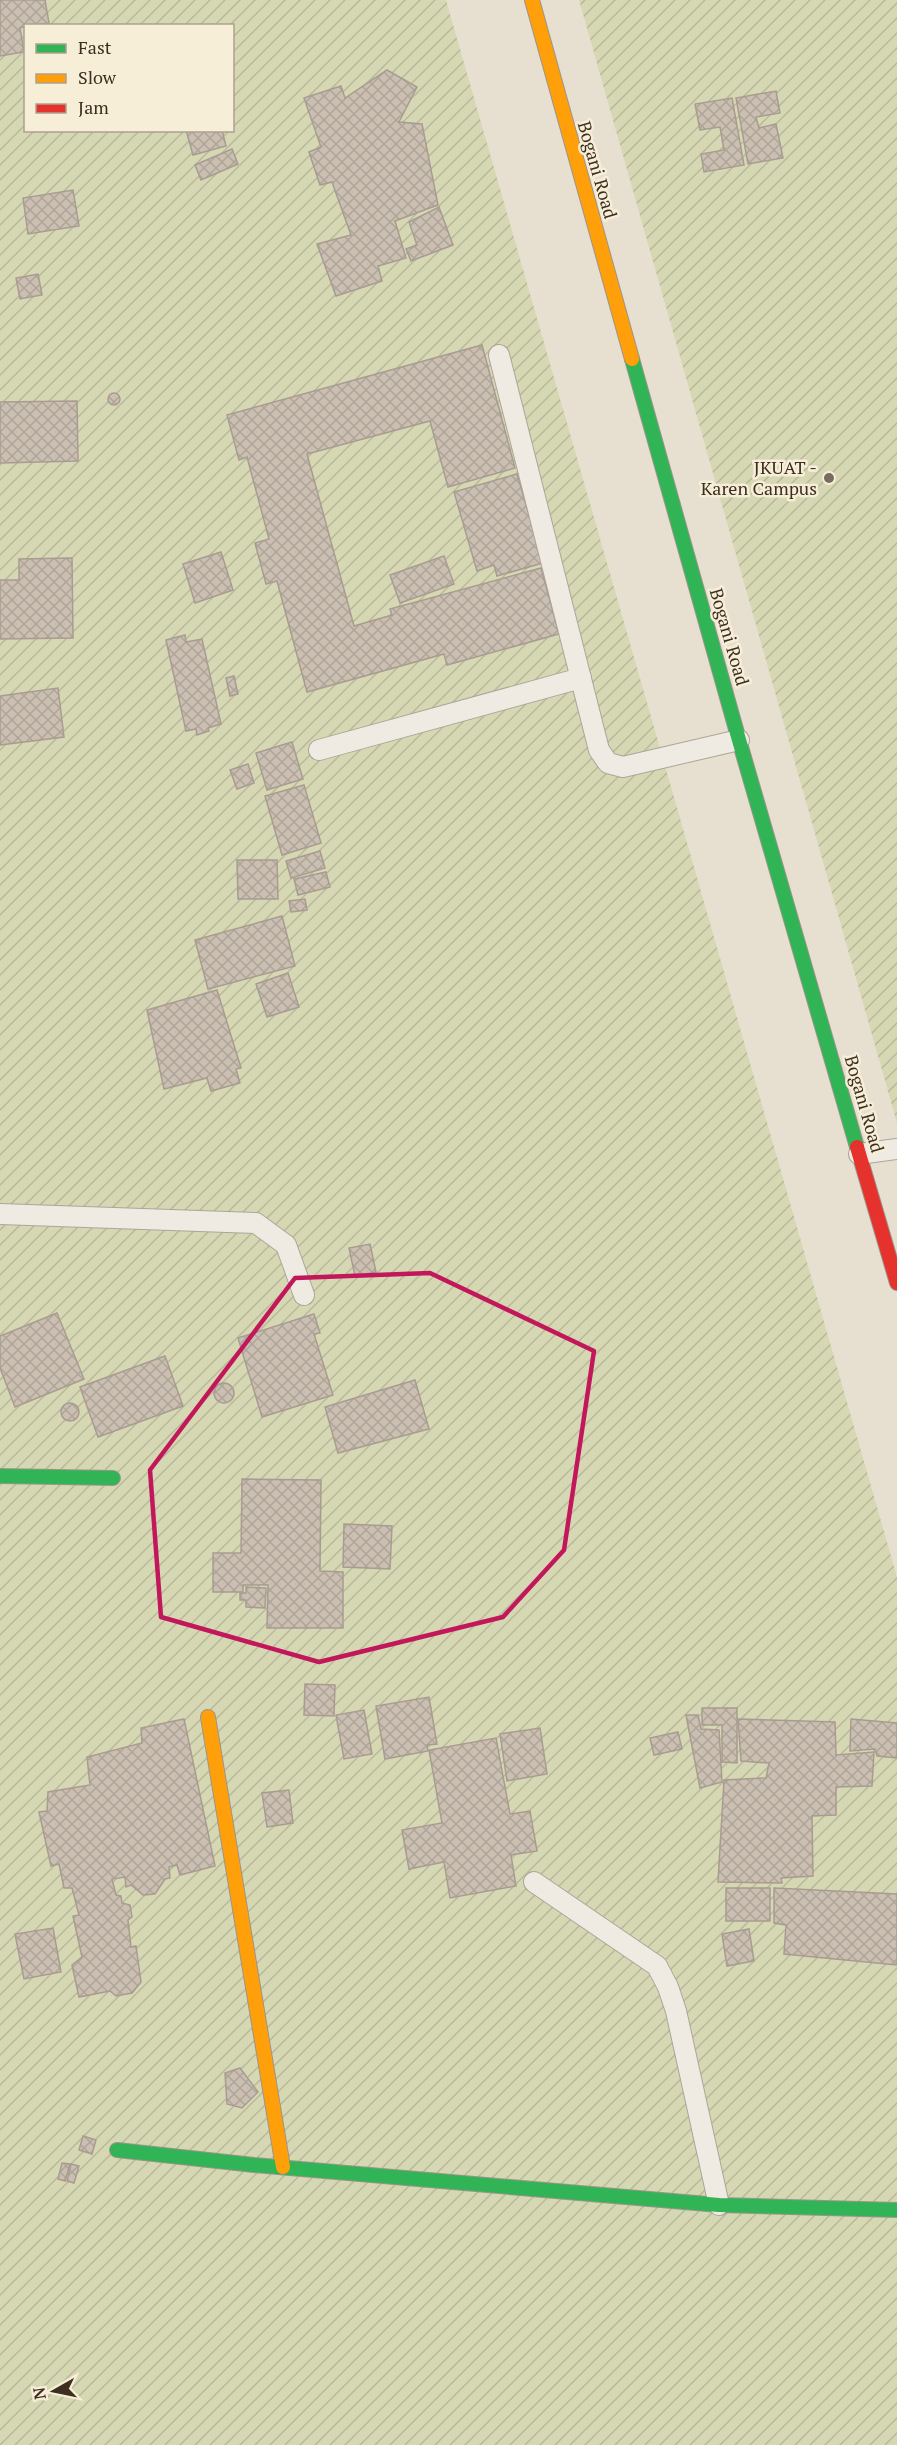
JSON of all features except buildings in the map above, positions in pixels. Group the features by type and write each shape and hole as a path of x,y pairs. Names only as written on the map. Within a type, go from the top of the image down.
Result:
{"street":[{"name":"Bogani Road","path":"532,0 739,740 897,1283"},
{"path":"0,1476 113,1478"},
{"path":"208,1717 283,2167"},
{"path":"117,2150 283,2167 719,2205 897,2210"}],"lane":[{"path":"499,355 599,750 608,763 623,767 739,740"},
{"path":"319,750 581,678"},
{"path":"859,1154 897,1149"},
{"path":"0,1214 256,1223 286,1245 304,1295"},
{"path":"534,1882 657,1966 668,1987 676,2011 719,2205"}],"highlighted area":[{"path":"430,1273 594,1351 564,1550 503,1617 319,1662 161,1617 150,1470 295,1278"}],"green space":[{"path":"0,0 446,0 897,1577 897,2445 0,2445"},
{"name":"JKUAT - Karen Campus","path":"579,0 897,0 897,1123"}],"traffic: fast":[{"path":"632,359 857,1147"},
{"path":"0,1476 113,1478"},
{"path":"117,2150 254,2165 719,2205 897,2210"}],"traffic: slow":[{"path":"532,0 632,359"},
{"path":"208,1717 283,2167"}],"traffic: jam":[{"path":"857,1147 897,1283"}],"place":[{"name":"JKUAT - Karen Campus","path":"829,478"}]}
